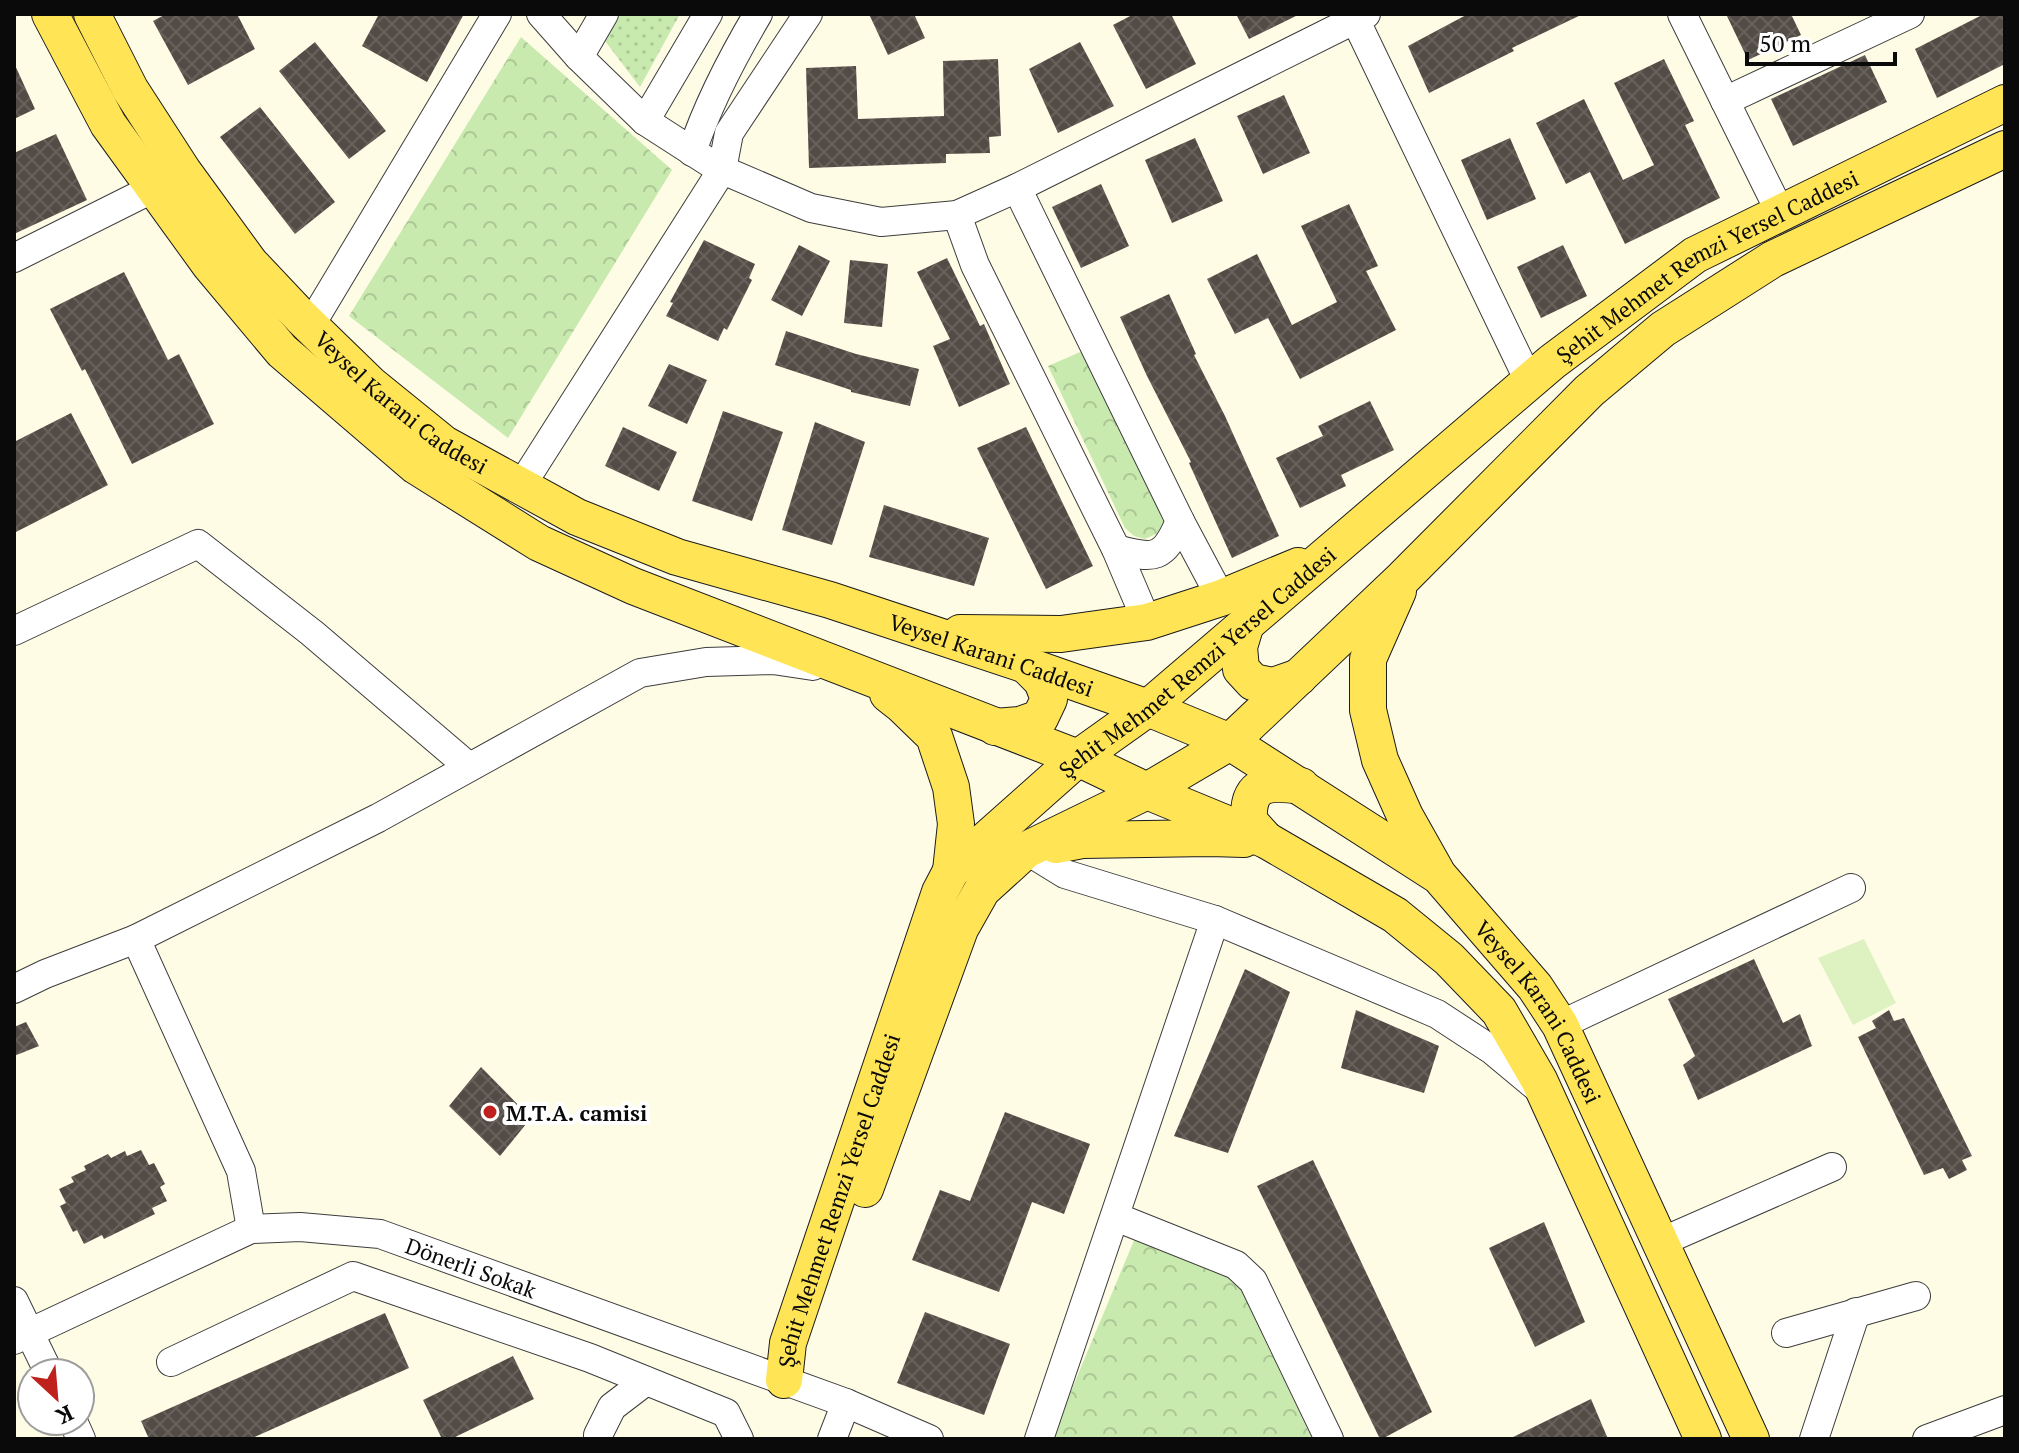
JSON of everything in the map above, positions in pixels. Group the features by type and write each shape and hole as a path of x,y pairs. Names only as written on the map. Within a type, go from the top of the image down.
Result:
{"main road":[{"name":"Veysel Karani Caddesi","path":"50,14 108,124 210,265 282,351 416,466 539,543 633,586 1078,758 1147,791 1266,840 1395,915 1449,959 1499,1011 1545,1094 1703,1439"},
{"name":"Veysel Karani Caddesi","path":"92,14 130,89 183,171 250,263 370,384 444,444 577,517 677,557 830,600 1026,665 1148,708 1230,742 1439,876 1535,987 1560,1025 1751,1439"},
{"name":"Şehit Mehmet Remzi Yersel Caddesi","path":"784,1380 788,1343 940,892 951,871 1078,758 1148,708 1245,627 1529,381 1695,255 2005,103"},
{"name":"Şehit Mehmet Remzi Yersel Caddesi","path":"784,1380 808,1346 960,929 982,890 1026,850 1147,791 1230,742 1403,578 1589,391 1663,329 1773,259 2005,149"},
{"path":"925,632 1061,634 1147,622 1221,598 1325,555"},
{"path":"1403,578 1368,659 1368,710 1380,760 1405,816 1439,876"},
{"path":"1245,627 1239,647 1241,669 1253,682 1273,686 1299,677"},
{"path":"995,727 1020,725 1040,718 1049,699 1042,681 1026,665"},
{"path":"861,674 902,705 934,736 951,787 955,811 951,871"},
{"path":"1266,840 1249,821 1248,803 1259,789 1278,783 1301,786"},
{"path":"1026,850 1082,840 1266,840"}],"street":[{"path":"310,326 497,14"},
{"path":"541,14 579,57 645,121 692,152 722,170 811,208 881,222 957,215 1017,188 1345,20 1529,381"},
{"path":"579,57 604,14"},
{"path":"645,121 708,14"},
{"path":"692,152 700,126 758,14"},
{"path":"521,486 722,170 729,133 808,14"},
{"path":"1682,14 1780,212"},
{"path":"1725,101 1910,14"},
{"path":"14,258 154,188"},
{"path":"1017,188 1180,521 1221,598"},
{"path":"957,215 975,265 1116,549 1147,622"},
{"path":"1116,549 1142,556 1159,553 1171,543 1180,521"},
{"path":"14,631 198,544 312,633 469,767"},
{"path":"14,989 136,939 378,818 640,673 706,662 773,660 861,674"},
{"path":"1026,850 1065,874 1215,920 1437,1014 1492,1050 1545,1094"},
{"path":"1560,1025 1851,888"},
{"path":"1039,1439 1215,920"},
{"path":"136,939 241,1171 251,1229"},
{"path":"1661,1242 1832,1167"},
{"path":"1116,1217 1236,1265 1253,1281 1329,1439"},
{"name":"Dönerli Sokak","path":"22,1337 251,1229 300,1227 380,1234 846,1403 929,1439"},
{"path":"171,1362 353,1276 590,1358 726,1413 739,1439"},
{"path":"1786,1333 1916,1296"},
{"path":"14,1301 22,1337 37,1357"},
{"path":"1814,1439 1856,1312"},
{"path":"598,1439 612,1407 646,1381"},
{"path":"832,1439 846,1403"},
{"path":"1927,1439 2005,1410"}],"green space":[{"path":"620,14 680,14 640,87 605,41"},
{"path":"521,37 672,170 508,438 349,316"},
{"path":"1087,349 1164,513 1164,526 1145,539 1134,536 1125,528 1048,366"},
{"path":"1864,939 1896,1003 1853,1025 1818,958"},
{"path":"1135,1238 1234,1275 1312,1439 1051,1439"}],"building":[{"path":"166,14 237,14 255,49 188,85 153,21"},
{"path":"379,14 464,14 427,82 362,46"},
{"path":"869,14 914,14 925,38 888,55"},
{"path":"1134,14 1171,14 1196,64 1146,89 1113,25"},
{"path":"1236,14 1300,14 1249,39"},
{"path":"1468,14 1583,14 1429,93 1408,46"},
{"path":"1726,14 1791,14 1801,35 1748,60"},
{"path":"1984,14 2005,14 2005,64 1937,98 1915,49"},
{"path":"315,42 386,131 349,159 279,71"},
{"path":"1080,42 1114,106 1058,133 1029,69"},
{"path":"1865,55 1887,102 1793,146 1771,99"},
{"path":"998,59 1001,136 989,137 990,153 946,154 946,163 809,168 806,68 856,66 858,119 944,116 943,61"},
{"path":"1664,59 1694,121 1685,125 1720,198 1625,244 1590,172 1566,184 1536,123 1584,99 1623,180 1654,165 1614,83"},
{"path":"14,63 35,109 14,119"},
{"path":"1284,95 1310,153 1263,174 1237,116"},
{"path":"260,107 335,202 295,234 220,137"},
{"path":"56,134 87,200 14,234 14,153"},
{"path":"1195,138 1223,201 1172,223 1145,160"},
{"path":"1510,138 1536,199 1487,220 1461,160"},
{"path":"1101,184 1129,246 1081,268 1052,207"},
{"path":"1349,204 1378,266 1366,271 1396,330 1300,379 1268,318 1235,334 1207,279 1257,254 1292,325 1337,302 1301,226"},
{"path":"704,240 755,264 749,278 752,280 727,330 724,328 718,341 666,316 673,303 670,302"},
{"path":"799,245 830,261 802,316 771,300"},
{"path":"1563,245 1587,296 1541,318 1517,267"},
{"path":"947,258 980,326 984,324 1010,384 959,407 933,346 950,339 917,272"},
{"path":"850,260 888,264 882,327 844,323"},
{"path":"124,272 168,360 179,354 214,424 132,464 85,369 82,371 50,309"},
{"path":"1169,294 1194,355 1279,536 1232,558 1191,462 1120,317"},
{"path":"786,331 856,354 919,369 910,406 851,392 775,365"},
{"path":"669,364 707,380 687,424 648,406"},
{"path":"1370,401 1394,450 1341,475 1346,486 1300,508 1276,458 1323,436 1318,426"},
{"path":"723,411 783,432 752,521 692,501"},
{"path":"71,413 108,485 14,533 14,442"},
{"path":"815,422 865,442 832,545 782,530"},
{"path":"623,427 677,452 659,491 605,466"},
{"path":"1026,427 1093,566 1046,589 977,448"},
{"path":"884,505 989,538 974,586 869,557"},
{"path":"1754,959 1783,1023 1800,1014 1812,1046 1698,1100 1683,1065 1695,1056 1668,999"},
{"path":"1245,969 1290,992 1228,1153 1174,1136"},
{"path":"1356,1010 1439,1046 1424,1093 1341,1068"},
{"path":"1889,1010 1894,1021 1904,1018 1972,1156 1962,1160 1967,1170 1949,1179 1943,1168 1924,1175 1858,1037 1876,1028 1872,1021"},
{"path":"26,1022 39,1046 14,1056 14,1027"},
{"name":"M.T.A. camisi","path":"481,1067 531,1118 500,1156 449,1106"},
{"path":"1005,1112 1090,1144 1064,1214 1032,1202 999,1292 912,1260 940,1190 970,1201"},
{"path":"141,1150 149,1165 154,1163 165,1184 160,1187 167,1201 152,1208 155,1214 104,1239 102,1235 84,1244 77,1230 73,1232 60,1206 66,1203 59,1189 74,1182 71,1177 86,1170 84,1166 108,1154 111,1158 125,1151 127,1156"},
{"path":"1313,1160 1432,1412 1382,1439 1257,1186"},
{"path":"1544,1222 1585,1322 1535,1347 1489,1248"},
{"path":"925,1312 1010,1344 984,1415 897,1383"},
{"path":"385,1313 409,1368 250,1439 149,1439 141,1421"},
{"path":"513,1356 534,1399 451,1439 442,1439 423,1400"},
{"path":"1591,1399 1608,1439 1509,1439"}],"place":[{"name":"M.T.A. camisi","path":"490,1112"}]}
